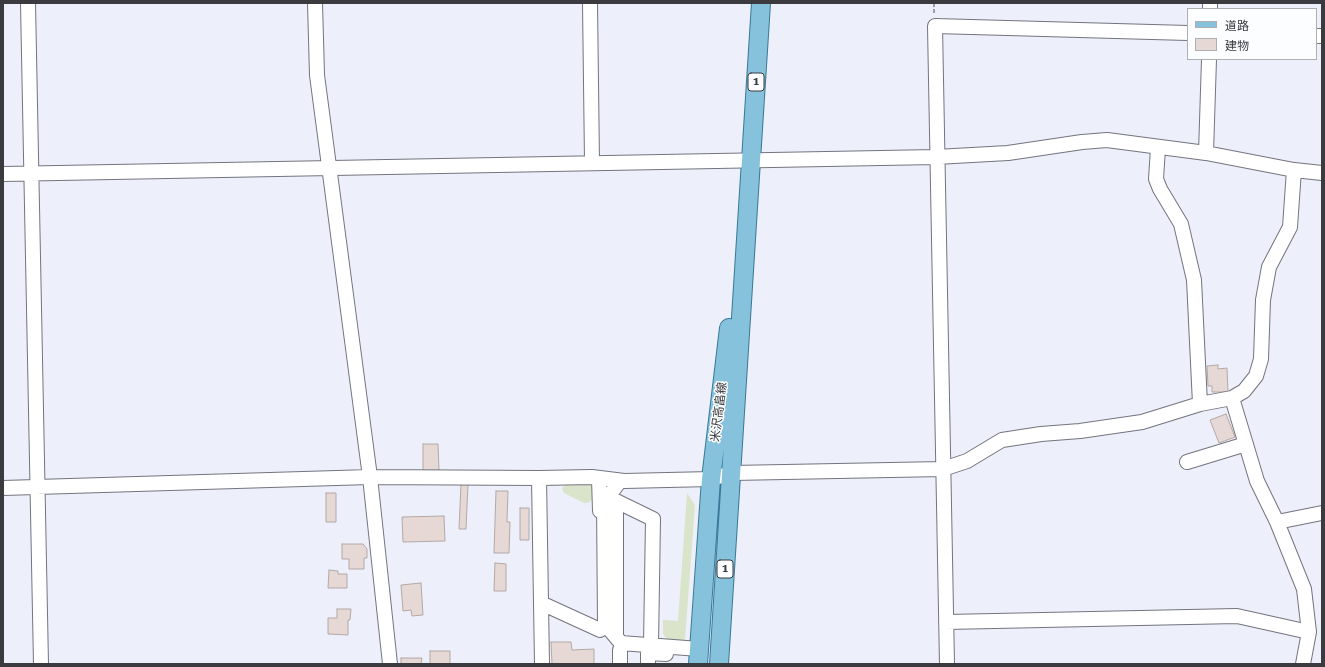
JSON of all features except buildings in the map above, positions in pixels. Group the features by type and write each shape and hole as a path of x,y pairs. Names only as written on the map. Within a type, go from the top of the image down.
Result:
{"main road":[{"name":"米沢高畠線","path":"719,664 761,3"},
{"name":"米沢高畠線","path":"698,656 711,479 751,160"}],"street":[{"path":"28,3 36,487 41,664"},
{"path":"315,3 317,75 370,477 390,664"},
{"path":"590,3 592,162"},
{"path":"947,664 936,157 935,26 1187,33"},
{"path":"1206,154 1209,60"},
{"path":"3,174 592,162 936,157 1008,153 1082,142 1107,140 1206,154 1294,170 1322,173"},
{"path":"1158,148 1156,179 1160,189 1181,224 1194,280 1200,404"},
{"path":"3,488 370,477 592,477 620,481 711,479 732,474 943,469 967,461 1002,440 1142,422 1200,404 1232,398 1244,392 1256,376 1261,359 1263,300 1269,267 1290,227 1294,170"},
{"path":"1232,398 1257,481 1278,522 1304,588 1309,632 1303,664"},
{"path":"1187,462 1246,444"},
{"path":"539,478 542,664"},
{"path":"600,478 600,630"},
{"path":"618,650 605,624 604,502 620,481"},
{"path":"618,650 616,501 653,519 649,654"},
{"path":"1278,522 1322,513"},
{"path":"541,602 600,630 618,650"},
{"path":"946,622 1237,616 1309,632"},
{"path":"618,650 621,643 649,654 698,656"}],"green space":[{"path":"591,484 595,488 594,498 588,503 584,503 564,493 562,488 565,485"},
{"path":"687,493 695,505 685,639 681,643 670,643 663,634 663,620 678,621"}]}
